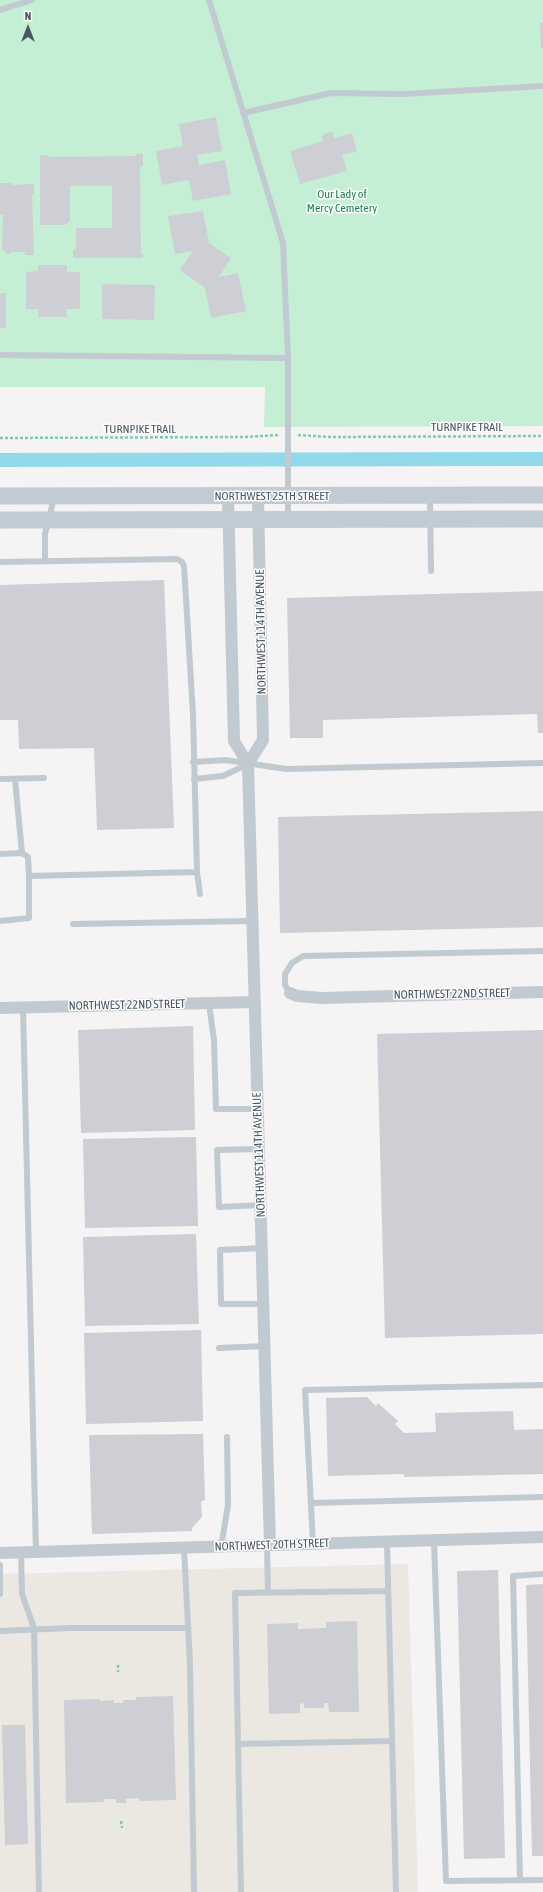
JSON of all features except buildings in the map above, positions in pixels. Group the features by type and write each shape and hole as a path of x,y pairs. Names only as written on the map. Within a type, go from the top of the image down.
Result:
{"main road":[{"name":"NORTHWEST 25TH STREET","path":"0,496 543,495"},
{"name":"NORTHWEST 25TH STREET","path":"0,520 543,519"}],"street":[{"name":"NORTHWEST 114TH AVENUE","path":"228,496 234,741 248,764 265,1346 269,1545"},
{"name":"NORTHWEST 114TH AVENUE","path":"248,764 263,740 258,496"},
{"name":"NORTHWEST 22ND STREET","path":"290,994 322,998 543,992"},
{"name":"NORTHWEST 22ND STREET","path":"0,1008 255,1002"},
{"name":"NORTHWEST 20TH STREET","path":"0,1553 543,1537"}],"lane":[{"path":"0,10 32,0"},
{"path":"209,0 283,243 288,358 288,520"},
{"path":"243,113 331,94 403,94 543,86"},
{"path":"0,355 288,358"},
{"path":"430,495 432,571"},
{"path":"45,561 45,534 54,496"},
{"path":"0,562 177,559 182,562 184,566 191,683 197,872 200,894"},
{"path":"193,762 226,760 286,769 543,763"},
{"path":"194,779 223,776 248,764"},
{"path":"0,779 44,778"},
{"path":"15,779 22,853"},
{"path":"0,854 22,853 28,857 29,876 29,918 0,921"},
{"path":"29,876 197,872"},
{"path":"74,924 252,921"},
{"path":"290,994 285,985 285,974 292,963 303,956 543,950"},
{"path":"209,1004 214,1040 216,1110 258,1109"},
{"path":"23,1007 36,1552"},
{"path":"259,1148 217,1150 219,1207 261,1205"},
{"path":"262,1248 220,1250 221,1304 263,1304"},
{"path":"219,1348 265,1346"},
{"path":"313,1544 305,1390 543,1384"},
{"path":"222,1547 228,1505 227,1437"},
{"path":"311,1503 543,1497"},
{"path":"434,1540 446,1881 543,1880"},
{"path":"387,1542 396,1892"},
{"path":"268,1593 269,1545"},
{"path":"184,1548 188,1628 194,1892"},
{"path":"21,1552 22,1594 34,1628 39,1892"},
{"path":"0,1565 0,1594"},
{"path":"520,1880 513,1576 543,1574"},
{"path":"241,1892 235,1593 388,1591"},
{"path":"0,1631 34,1628 188,1628"},
{"path":"238,1744 392,1741"}],"path":[{"name":"TURNPIKE TRAIL","path":"0,438 244,437 281,435"},
{"name":"TURNPIKE TRAIL","path":"296,435 331,437 543,436"},
{"path":"118,1665 118,1672"},
{"path":"121,1821 122,1828"}],"shaded area":[{"path":"408,1564 418,1892 0,1892 0,1574"}],"green space":[{"name":"Our Lady of Mercy Cemetery","path":"0,0 543,0 543,426 264,427 265,387 0,387"}],"waterway":[{"path":"0,460 543,459"}]}
